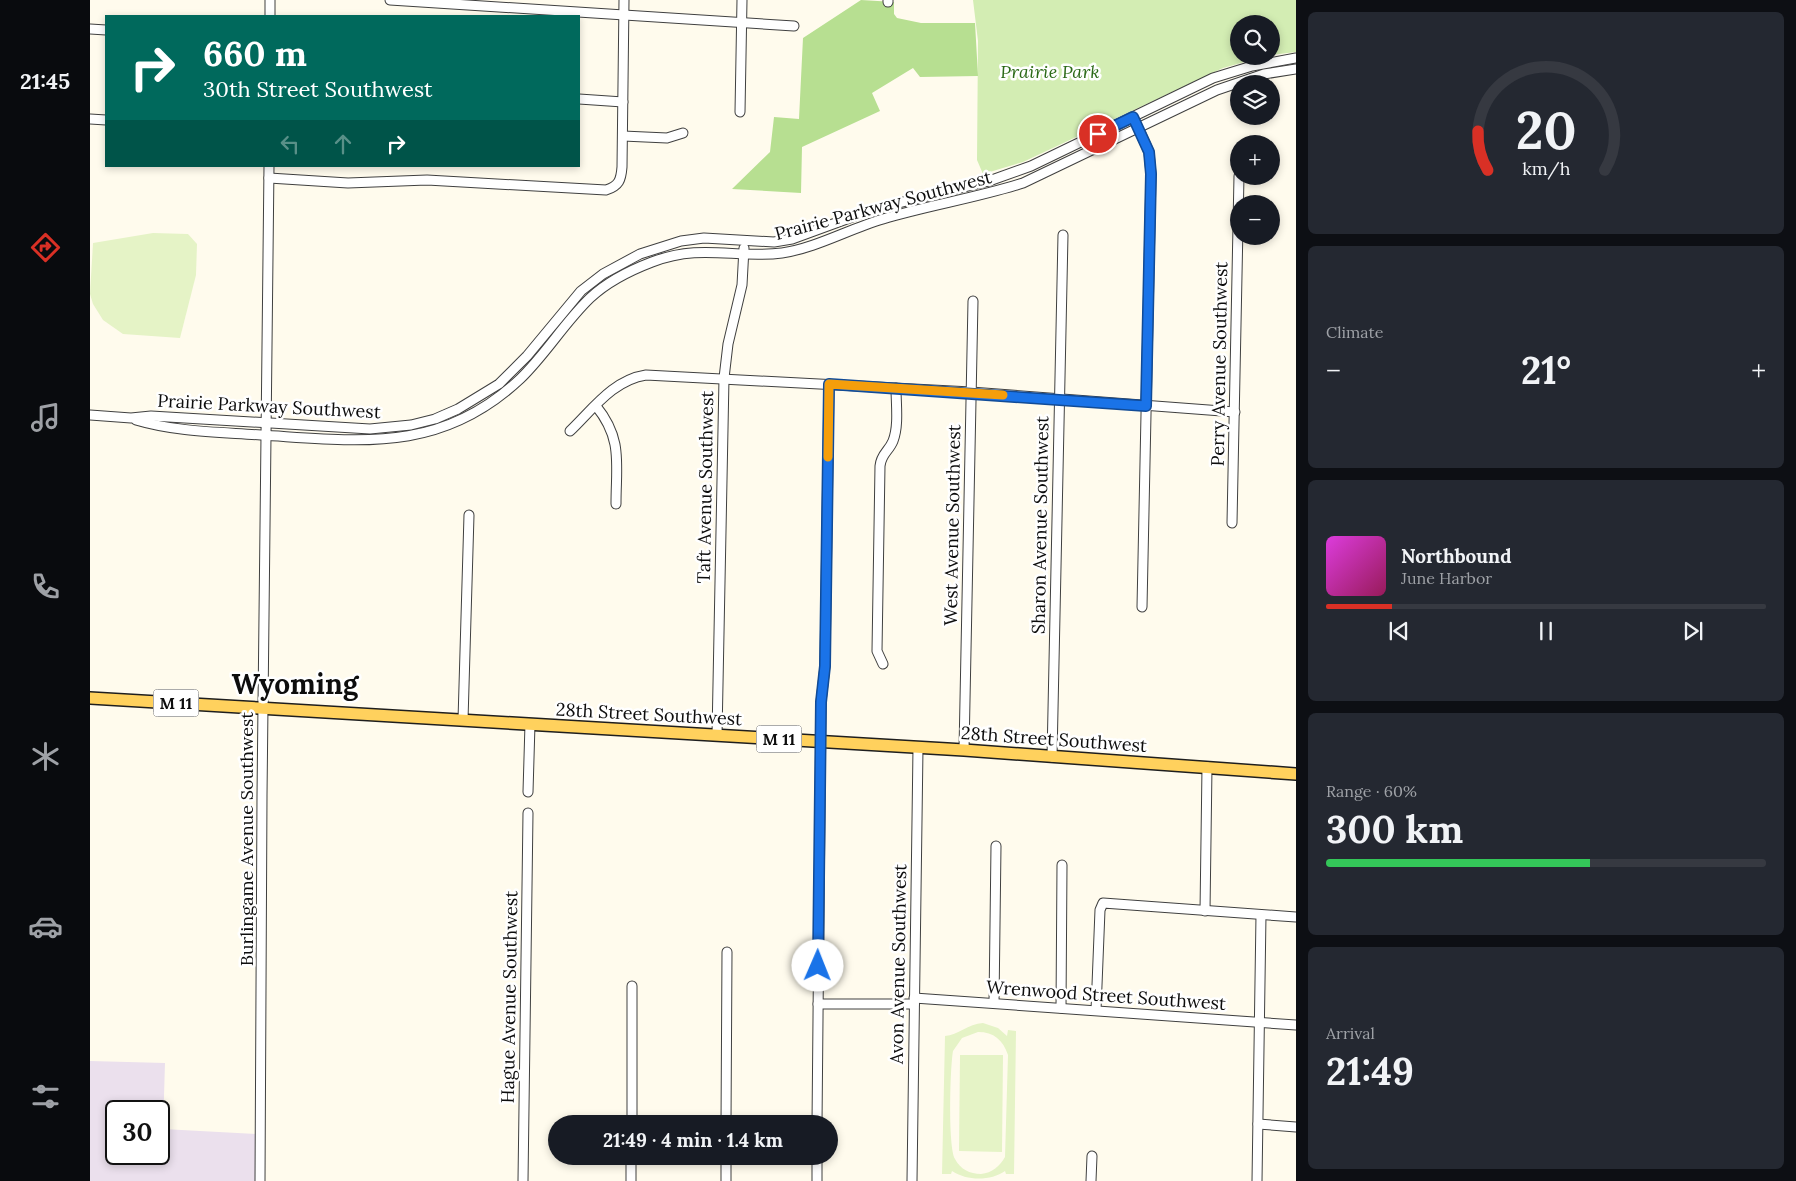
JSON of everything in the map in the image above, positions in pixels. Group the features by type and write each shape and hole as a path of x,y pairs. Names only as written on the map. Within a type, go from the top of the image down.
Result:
{"main road":[{"name":"28th Street Southwest","path":"90,698 964,750 1296,774"}],"street":[{"path":"270,0 270,15"},
{"path":"390,0 794,26"},
{"path":"269,178 348,183 427,180 606,190 615,187 622,177 624,0"},
{"path":"740,112 742,0"},
{"path":"90,29 105,30"},
{"name":"Prairie Parkway Southwest","path":"90,415 131,418 151,416 386,428 435,419 458,409 499,384 527,356 580,291 616,267 640,254 681,241 704,238 774,242 792,238 874,209 989,181 1031,166 1213,78 1252,66 1296,58"},
{"name":"Prairie Parkway Southwest","path":"131,418 150,424 189,430 361,441 392,439 434,431 490,404 535,363 592,296 622,276 651,262 683,253 712,251 782,253 886,218 994,192 1023,183 1217,90 1242,80 1296,69"},
{"path":"580,99 623,102"},
{"path":"1133,117 1149,152 1151,174 1142,607"},
{"path":"90,119 105,120"},
{"path":"622,136 667,138 683,133"},
{"name":"Burlingame Avenue Southwest","path":"260,1181 262,708 269,167"},
{"name":"Perry Avenue Southwest","path":"1232,523 1239,185"},
{"name":"Sharon Avenue Southwest","path":"1052,757 1063,235"},
{"name":"Taft Avenue Southwest","path":"717,735 724,378 728,344 741,292 745,240"},
{"path":"616,267 622,276"},
{"name":"West Avenue Southwest","path":"964,750 973,301"},
{"path":"570,431 615,387 637,376 662,375 971,392 1235,412"},
{"path":"817,1115 821,702 825,657 829,384"},
{"path":"882,664 877,650 880,466 881,458 894,440 896,388"},
{"path":"596,406 606,419 614,437 616,504"},
{"path":"463,720 469,516"},
{"path":"528,792 530,724"},
{"name":"Avon Avenue Southwest","path":"912,1181 918,748"},
{"path":"1205,911 1207,767"},
{"name":"Hague Avenue Southwest","path":"523,1181 528,814"},
{"path":"994,1003 996,846"},
{"path":"1061,1008 1062,865"},
{"path":"1096,1010 1100,910 1103,903 1296,917"},
{"path":"1257,1181 1261,915"},
{"path":"726,952 726,1115"},
{"path":"632,986 632,1115"},
{"name":"Wrenwood Street Southwest","path":"818,1004 914,1001 994,1003 1296,1025"},
{"path":"1258,1124 1296,1127"},
{"path":"1091,1181 1092,1156"},
{"path":"631,1165 631,1181"},
{"path":"726,1165 726,1181"},
{"path":"817,1165 817,1181"}],"shaded area":[{"path":"90,1061 165,1063 164,1100 105,1100 105,1165 170,1165 170,1129 257,1134 255,1181 90,1181"}],"green space":[{"path":"861,0 894,2 894,14 897,18 921,23 975,23 978,76 920,77 913,68 872,93 880,111 802,147 801,193 732,189 770,152 774,117 799,119 803,38"},
{"name":"Prairie Park","path":"973,0 1296,0 1296,52 1280,54 1280,15 1230,15 1230,65 1234,65 1223,68 1023,162 983,174 977,160 978,41"},
{"path":"153,233 188,234 197,244 196,275 180,338 123,334 103,320 93,304 90,294 93,243"},
{"path":"983,1023 998,1028 1007,1036 1008,1030 1016,1031 1014,1174 1006,1174 1005,1171 993,1177 972,1178 952,1171 951,1174 942,1174 945,1036","holes":["978,1032 993,1035 1001,1041 1008,1055 1005,1157 995,1168 981,1174 966,1170 955,1159 951,1139 950,1089 953,1051 962,1038"]},
{"path":"960,1055 1003,1055 1002,1152 959,1151"}],"slow traffic":[{"path":"828,457 829,384 1003,395"}],"district":[{"name":"Wyoming","path":"295,684"}],"route":[{"path":"818,966 821,702 825,666 829,384 971,392 1146,406 1151,174 1149,152 1133,117 1098,134"}]}
